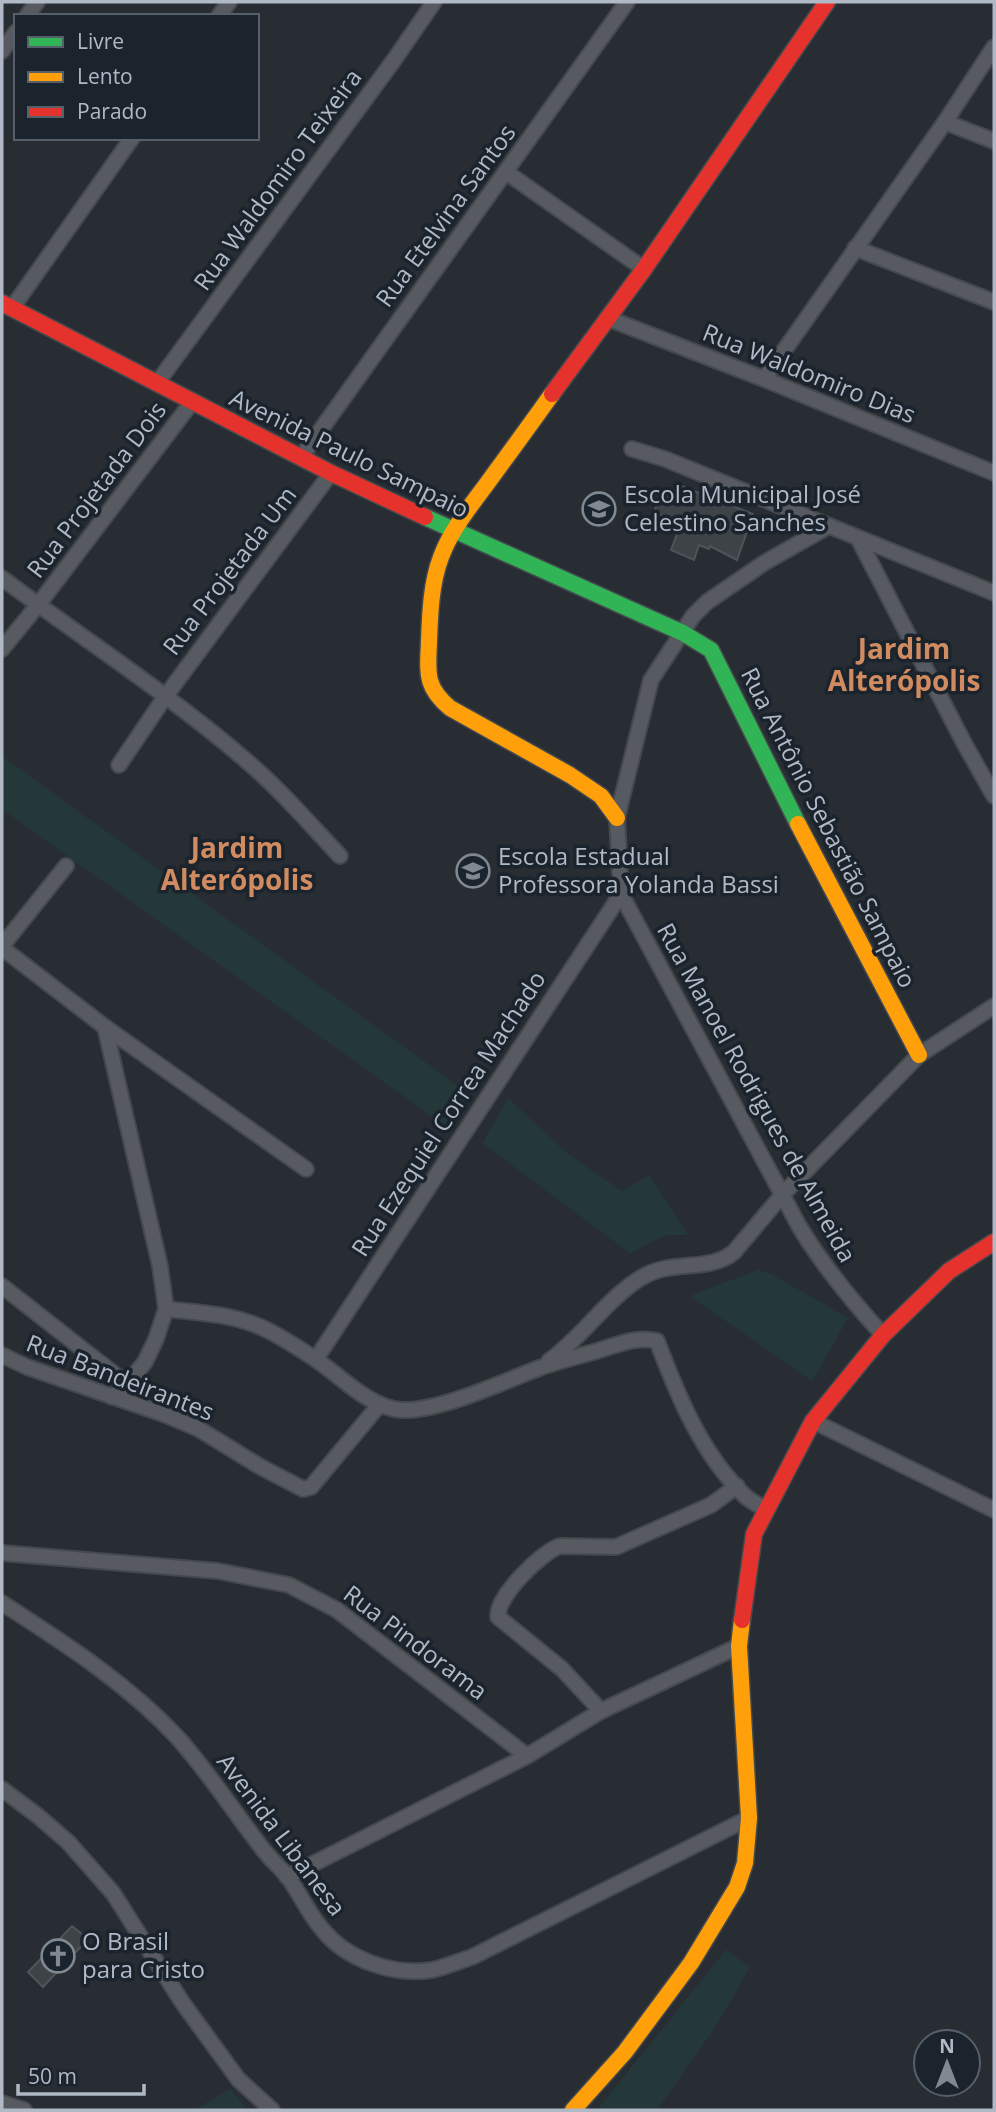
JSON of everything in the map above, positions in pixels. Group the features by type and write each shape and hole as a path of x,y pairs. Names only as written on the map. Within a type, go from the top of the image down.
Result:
{"street":[{"name":"Rua Waldomiro Teixeira","path":"157,383 434,2"},
{"name":"Rua Etelvina Santos","path":"302,456 627,2"},
{"path":"617,818 601,796 570,775 450,708 438,698 431,687 428,670 430,620 440,559 453,530 644,269 827,2"},
{"path":"2,51 14,35"},
{"path":"764,379 945,122 994,47"},
{"path":"945,122 994,141"},
{"path":"7,305 131,140"},
{"path":"506,172 644,269"},
{"path":"856,248 994,302"},
{"name":"Avenida Paulo Sampaio","path":"7,305 331,472 683,633"},
{"name":"Rua Waldomiro Dias","path":"607,318 994,473"},
{"name":"Rua Projetada Dois","path":"2,649 192,402"},
{"path":"632,449 665,459 994,593"},
{"name":"Rua Projetada Um","path":"119,765 165,697 331,472"},
{"name":"Rua Manoel Rodrigues de Almeida","path":"829,526 764,563 707,601 693,616 651,680 617,818 618,866 621,894 817,1257 883,1335"},
{"path":"858,538 994,796"},
{"path":"2,578 242,756 276,786 340,856"},
{"name":"Rua Antônio Sebastião Sampaio","path":"683,633 711,650 798,824 919,1055"},
{"path":"66,866 2,947 105,1027 306,1169"},
{"name":"Rua Ezequiel Correa Machado","path":"316,1359 621,894"},
{"path":"538,1369 570,1344 630,1285 649,1273 725,1260 783,1194 919,1055 994,1006"},
{"path":"105,1027 160,1266 166,1309 145,1363 112,1397"},
{"path":"573,2110 625,2052 691,1963 737,1887 745,1863 749,1818 739,1646 754,1534 813,1421 883,1335 949,1271 994,1242"},
{"path":"2,1286 127,1384"},
{"path":"166,1309 221,1315 247,1321 268,1330 316,1359 380,1404 404,1410 467,1396 538,1369 635,1339 657,1341 691,1423 706,1448 745,1496 766,1510"},
{"name":"Rua Bandeirantes","path":"2,1355 27,1367 166,1415 199,1430 303,1489 311,1487 380,1404"},
{"path":"813,1421 994,1510"},
{"path":"601,1711 562,1669 498,1617 500,1604 527,1569 552,1548 615,1547 711,1505 737,1486"},
{"name":"Rua Pindorama","path":"2,1553 218,1571 289,1585 337,1610 527,1756"},
{"name":"Avenida Libanesa","path":"2,1603 70,1647 149,1709 180,1740 210,1777 263,1850 288,1877 306,1910 324,1932 346,1951 371,1963 396,1970 433,1970 472,1957 749,1818"},
{"path":"288,1877 527,1756 601,1711 739,1646"},
{"path":"2,1789 68,1842 113,1893 182,2002 238,2079 272,2110"},
{"path":"2,2103 24,2110"}],"shaded area":[{"path":"2,756 469,1094 448,1128 2,809"},
{"path":"508,1098 568,1154 622,1191 649,1175 688,1235 665,1235 630,1253 483,1143"},
{"path":"758,1270 771,1274 848,1318 812,1381 690,1296"},
{"path":"726,1950 750,1967 716,2026 657,2110 597,2110"},
{"path":"230,2089 248,2110 194,2110"}],"building":[{"path":"676,484 753,514 737,560 710,546 709,549 699,545 694,560 671,550 677,534 668,530 672,521 654,512 661,494 671,499"},
{"name":"O Brasil para Cristo","path":"72,1926 88,1939 43,1987 28,1972"}],"traffic: fast":[{"path":"425,517 683,633 711,650 798,824"}],"traffic: slow":[{"path":"552,394 455,528 445,547 435,577 432,599 429,678 436,693 450,708 570,775 601,796 617,818"},
{"path":"798,824 919,1055"},
{"path":"573,2110 625,2052 691,1963 737,1887 745,1863 749,1818 739,1646 742,1620"}],"traffic: jam":[{"path":"552,394 644,269 827,2"},
{"path":"2,303 331,473 425,517"},
{"path":"742,1620 754,1534 813,1421 883,1335 949,1271 994,1242"}],"place":[{"name":"Escola Municipal José Celestino Sanches","path":"599,509"},
{"name":"Escola Estadual Professora Yolanda Bassi","path":"473,871"},
{"name":"O Brasil para Cristo","path":"58,1956"}],"district":[{"name":"Jardim Alterópolis","path":"904,665"},
{"name":"Jardim Alterópolis","path":"237,864"}]}
